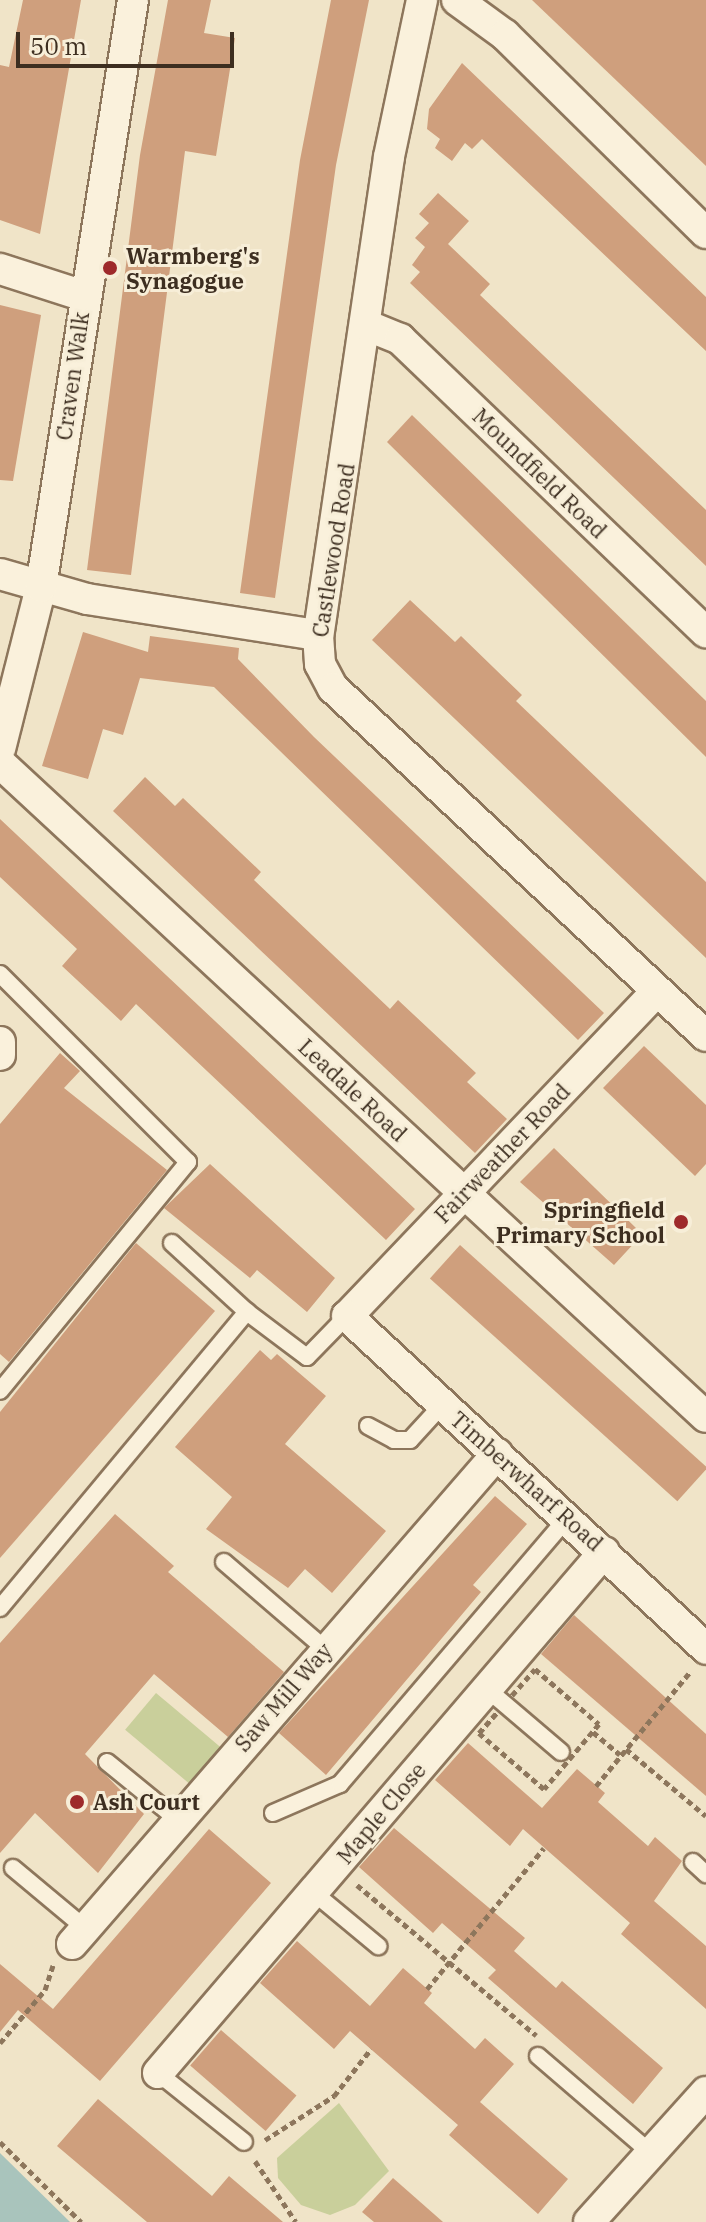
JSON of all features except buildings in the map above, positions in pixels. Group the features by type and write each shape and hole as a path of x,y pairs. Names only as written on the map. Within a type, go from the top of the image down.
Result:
{"street":[{"name":"Craven Walk","path":"0,749 41,587 84,296 133,0"},
{"name":"Castlewood Road","path":"422,0 389,157 368,326 318,635 320,664 333,688 706,1036"},
{"path":"457,0 505,35 706,233"},
{"path":"0,269 84,296"},
{"name":"Moundfield Road","path":"368,326 400,339 706,632"},
{"path":"0,574 41,587 318,635"},
{"name":"Leadale Road","path":"0,763 706,1417"},
{"name":"Fairweather Road","path":"347,1316 657,991"},
{"path":"0,1042 0,1055"},
{"name":"Timberwharf Road","path":"347,1316 604,1552 701,1657"},
{"name":"Saw Mill Way","path":"79,1936 324,1648 497,1454"},
{"name":"Maple Close","path":"158,2073 604,1552"},
{"path":"589,2222 706,2092"}],"lane":[{"path":"0,974 188,1162 0,1391"},
{"path":"172,1243 247,1312 307,1357 347,1316"},
{"path":"0,1608 247,1312"},
{"path":"368,1426 394,1440 410,1440 443,1404"},
{"path":"273,1813 340,1784 567,1518"},
{"path":"224,1562 324,1648"},
{"path":"487,1689 561,1752"},
{"path":"107,1762 178,1820"},
{"path":"693,1862 706,1874"},
{"path":"13,1868 79,1936"},
{"path":"313,1892 378,1946"},
{"path":"538,2056 652,2154"},
{"path":"158,2073 244,2142"}],"path":[{"path":"596,1786 701,1657"},
{"path":"593,1732 620,1755"},
{"path":"626,1749 706,1816"},
{"path":"427,1989 544,1848"},
{"path":"351,1880 536,2035 538,2056"},
{"path":"0,2043 45,1990 50,1968 79,1936"},
{"path":"296,2222 270,2190 244,2142 271,2140 334,2096 371,2049"},
{"path":"0,2142 81,2222"}],"green space":[{"path":"156,1693 220,1747 189,1784 125,1730"},
{"path":"339,2103 389,2171 355,2205 330,2215 301,2205 278,2178 277,2158"}],"water":[{"path":"0,2153 70,2222 0,2222"}],"place":[{"name":"Warmberg's Synagogue","path":"110,268"},
{"name":"Springfield Primary School","path":"681,1222"},
{"name":"Ash Court","path":"77,1802"}]}
